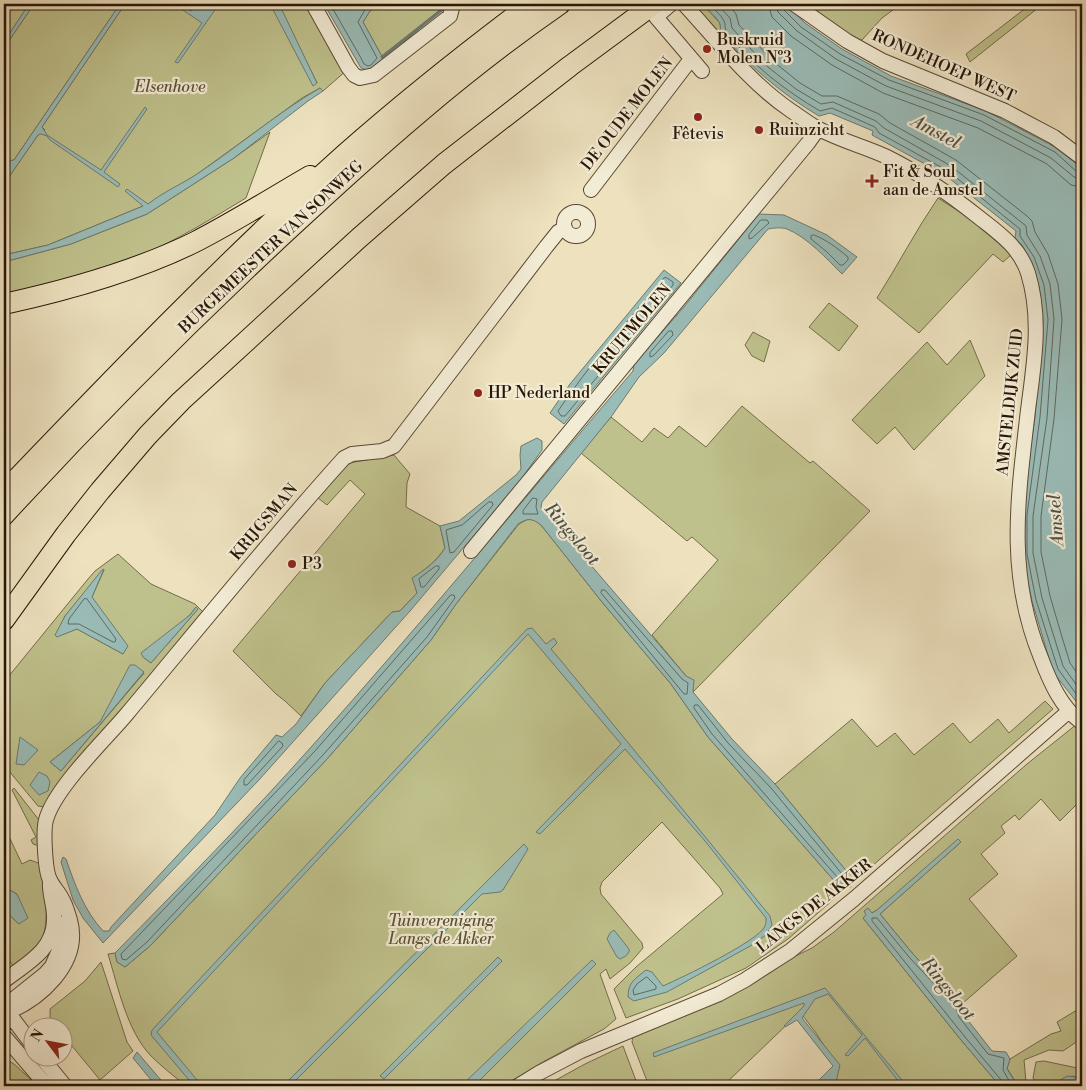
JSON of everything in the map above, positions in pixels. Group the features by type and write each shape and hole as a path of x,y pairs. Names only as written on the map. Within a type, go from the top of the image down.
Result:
{"highway":[{"name":"BURGEMEESTER VAN SONWEG","path":"4,492 156,335 259,234 344,155 446,70 531,4"},
{"name":"BURGEMEESTER VAN SONWEG","path":"4,515 58,456 220,293 353,170 491,54 560,4"},
{"path":"4,620 66,534 100,491 148,435 181,401 444,164 570,66 654,4"},
{"path":"4,304 102,278 143,264 194,242 344,155"}],"street":[{"path":"313,4 348,67 354,75 360,78 374,75 452,10"},
{"name":"DE OUDE MOLEN","path":"671,4 656,17 702,71"},
{"name":"AMSTELDIJK ZUID","path":"684,4 756,82 789,110 818,129 884,155 920,175 948,194 1017,250 1027,270 1035,304 1036,344 1018,496 1017,537 1022,597 1048,677 1064,705 1082,723"},
{"name":"RONDEHOEP WEST","path":"794,4 847,41 869,53 929,81 1005,111 1054,137 1082,158"},
{"name":"DE OUDE MOLEN","path":"591,190 692,59"},
{"name":"KRUITMOLEN","path":"471,551 818,129"},
{"name":"KRIJGSMAN","path":"5,1014 28,1001 51,983 59,974 69,954 72,940 70,922 63,900 46,872 46,820 55,800 200,624 344,458 352,454 382,451 394,446 546,247 558,232 565,228"},
{"name":"LANGS DE AKKER","path":"518,1086 581,1051 719,994 790,951 854,899 1070,711"},
{"name":"KRIJGSMAN","path":"4,981 34,960 44,949 52,932 54,920 49,890 50,880"},
{"name":"KRIJGSMAN","path":"5,1014 15,998 52,966 60,948 60,926 54,920"},
{"path":"4,995 42,966 59,944"},
{"path":"5,1014 22,1033"},
{"path":"4,1036 47,1086"},
{"path":"50,1068 65,1086"}],"green space":[{"path":"4,4 29,4 4,42"},
{"path":"34,4 120,4 14,160 8,161 9,167 4,175 4,48"},
{"name":"Elsenhove","path":"125,4 273,4 317,83 278,4 310,4 347,70 323,91 320,88 302,98 196,175 148,204 48,245 4,255 4,184 38,135 45,130 42,127"},
{"path":"378,4 447,4 384,60 363,22 370,11"},
{"path":"690,4 702,4 720,23 722,40"},
{"path":"801,4 901,4 882,18 862,40 851,41"},
{"path":"1031,4 1043,4 970,62 966,54"},
{"path":"270,132 246,198 180,237 139,256 89,273 4,296 4,262 71,244 147,214 234,158"},
{"path":"938,198 985,228 1012,254 1003,262 993,254 919,333 877,298"},
{"path":"829,303 858,326 839,351 809,327"},
{"path":"753,332 770,341 764,362 752,356 745,345"},
{"path":"970,340 985,376 914,450 895,427 877,444 852,420 927,342 947,365"},
{"path":"742,406 810,463 813,461 870,511 693,692 686,676 652,635 718,560 692,537 687,541 581,453 611,417 642,442 654,428 668,438 679,426 706,447"},
{"path":"394,455 410,474 407,483 406,507 440,526 445,548 431,564 413,578 417,593 400,611 392,612 325,683 301,716 233,651 365,494 350,480 327,505 318,498 349,463"},
{"name":"Tuinvereniging Langs de Akker","path":"528,519 534,520 541,525 602,602 671,684 708,737 838,885 848,873 775,784 852,719 877,747 895,733 914,755 953,723 970,743 998,719 1009,733 1045,701 1053,709 788,939 746,968 678,999 626,1018 614,989 636,967 723,894 720,888 662,822 602,882 600,888 601,894 642,943 643,948 630,963 610,979 606,969 600,974 616,1019 604,1029 503,1086 186,1086 151,1056 143,1046 124,1008 108,954 115,953 117,962 125,967 150,946 327,759 431,640 456,604 519,524"},
{"path":"118,554 151,584 195,604 203,612 45,807 38,806 9,771 7,761 4,758 4,682 95,571","holes":["104,570 92,597 123,654 77,629 57,636 65,616","196,607 198,609 151,663 143,657 190,615","144,673 61,771 50,762 100,722"]},
{"path":"1077,724 1082,728 1082,799 1060,821 1041,799 1019,820 1015,815 1001,826 1005,833 981,854 998,874 969,899 1017,956 963,1003 954,998 913,954 880,914 961,842 877,910 863,918 1000,1086 828,1086 838,1067 800,1012 723,1086 649,1086 632,1042 633,1035 812,948 834,932 1027,764"},
{"path":"14,788 39,820 40,846 33,844 31,840 36,837 12,790"},
{"path":"4,826 22,864 30,860 41,864 46,904 46,925 40,942 13,966 4,953 4,910 19,924 17,894 4,887 4,874 8,873 4,869"},
{"path":"101,962 127,1042 133,1051 100,1080 72,1046 72,1018 50,1018 50,1009 85,981"},
{"path":"1082,1007 1082,1038 1063,1051 1049,1050 1024,1060 1026,1082 1030,1086 1018,1086 1007,1068 1010,1059 1051,1034 1061,1031 1057,1022"},
{"path":"623,1046 638,1086 545,1086 585,1064"},
{"path":"4,1058 14,1064 38,1086 4,1086"},
{"path":"1044,1061 1082,1069 1082,1078 1072,1076 1057,1086 1038,1086 1033,1078 1036,1062"}],"water":[{"path":"29,4 34,4 4,48 4,42"},
{"path":"120,4 125,4 42,127 47,135 101,170 145,107 147,109 104,172 120,184 118,187 47,136 41,134 38,135 4,184 4,175 9,167 6,163 14,160"},
{"path":"174,4 179,4 191,11 196,4 219,4 178,63 175,62 202,23"},
{"path":"270,4 278,4 282,10 317,83 313,86"},
{"path":"324,4 378,4 370,11 363,22 384,60 371,70 361,68"},
{"name":"Amstel","path":"702,4 785,4 805,23 842,49 891,76 986,111 1057,148 1078,165 1082,171 1082,709 1053,672 1032,601 1022,554 1027,472 1035,417 1043,320 1039,287 1030,260 1022,245 1015,238 1016,231 945,175 872,135 873,131 830,113 819,116 792,99 768,80 734,47 721,32 717,19"},
{"path":"320,88 323,91 234,158 147,214 71,244 4,262 4,255 48,245 143,206 125,191 127,189 148,204 197,174"},
{"path":"759,214 784,215 827,235 857,257 842,274 802,237 787,229 768,229 664,353 639,377 611,417 542,502 541,507 686,676 694,680 693,692 732,739 775,784 848,873 846,882 838,885 708,737 671,684 602,602 541,525 535,521 527,520 518,524 456,604 431,640 327,759 150,946 125,967 117,962 115,953 264,799 394,653 633,371 634,364 684,307"},
{"path":"664,270 681,283 564,424 550,413 570,384"},
{"path":"537,438 542,441 542,450 519,482 410,611 258,781 103,943 83,918 73,900 61,862 63,857 66,859 90,915 103,931 109,931 215,815 240,778 276,735 282,737 296,724 325,683 392,612 400,611 417,593 412,578 430,565 445,548 440,526 459,521 516,475 521,469 521,446"},
{"path":"104,569 92,597 128,646 123,654 77,629 57,637 55,635 65,616"},
{"path":"196,607 198,609 151,663 143,657 141,653 190,615"},
{"path":"532,628 546,644 554,638 557,643 551,649 770,916 772,925 766,935 752,945 667,992 634,1001 628,997 631,984 646,970 652,972 663,986 718,959 749,941 760,933 765,926 766,918 705,841 625,749 540,834 536,832 621,744 528,634 157,1032 202,1086 194,1086 151,1035 152,1030 527,629"},
{"path":"130,665 135,665 144,672 61,771 50,762 100,722"},
{"path":"20,737 38,750 24,765 16,764"},
{"path":"39,772 47,776 50,782 48,791 39,795 30,785"},
{"path":"958,839 961,842 880,914 913,954 954,998 963,1003 960,1007 963,1014 992,1051 1006,1052 1010,1059 1007,1069 1018,1086 1000,1086 863,918 866,915 864,911 868,908 872,913 877,910"},
{"path":"524,844 528,849 503,890 482,894 290,1086 283,1086"},
{"path":"4,887 17,894 28,918 19,924 4,910"},
{"path":"614,930 629,949 626,956 620,959 607,939"},
{"path":"498,957 502,961 384,1079 380,1076"},
{"path":"592,960 596,964 478,1082 473,1086 461,1086"},
{"path":"825,988 907,1086 902,1086 865,1038 848,1056 845,1055 862,1035 828,994 815,999 802,1018 840,1065 835,1086 813,1086 833,1066 797,1020 784,1026 804,1006 804,1003 654,1057 653,1053"},
{"path":"137,1052 166,1086 156,1086 133,1058"},
{"path":"1067,1076 1082,1078 1082,1086 1056,1086 1059,1081"}],"waterway":[{"path":"382,57 444,8"},
{"name":"Ringsloot","path":"844,879 850,886"}],"place":[{"name":"Buskruid Molen №3","path":"707,49"},
{"name":"Fêtevis","path":"698,117"},
{"name":"Ruimzicht","path":"759,130"},
{"name":"Fit & Soul aan de Amstel","path":"872,181"},
{"name":"HP Nederland","path":"478,393"},
{"name":"P3","path":"292,564"}]}
